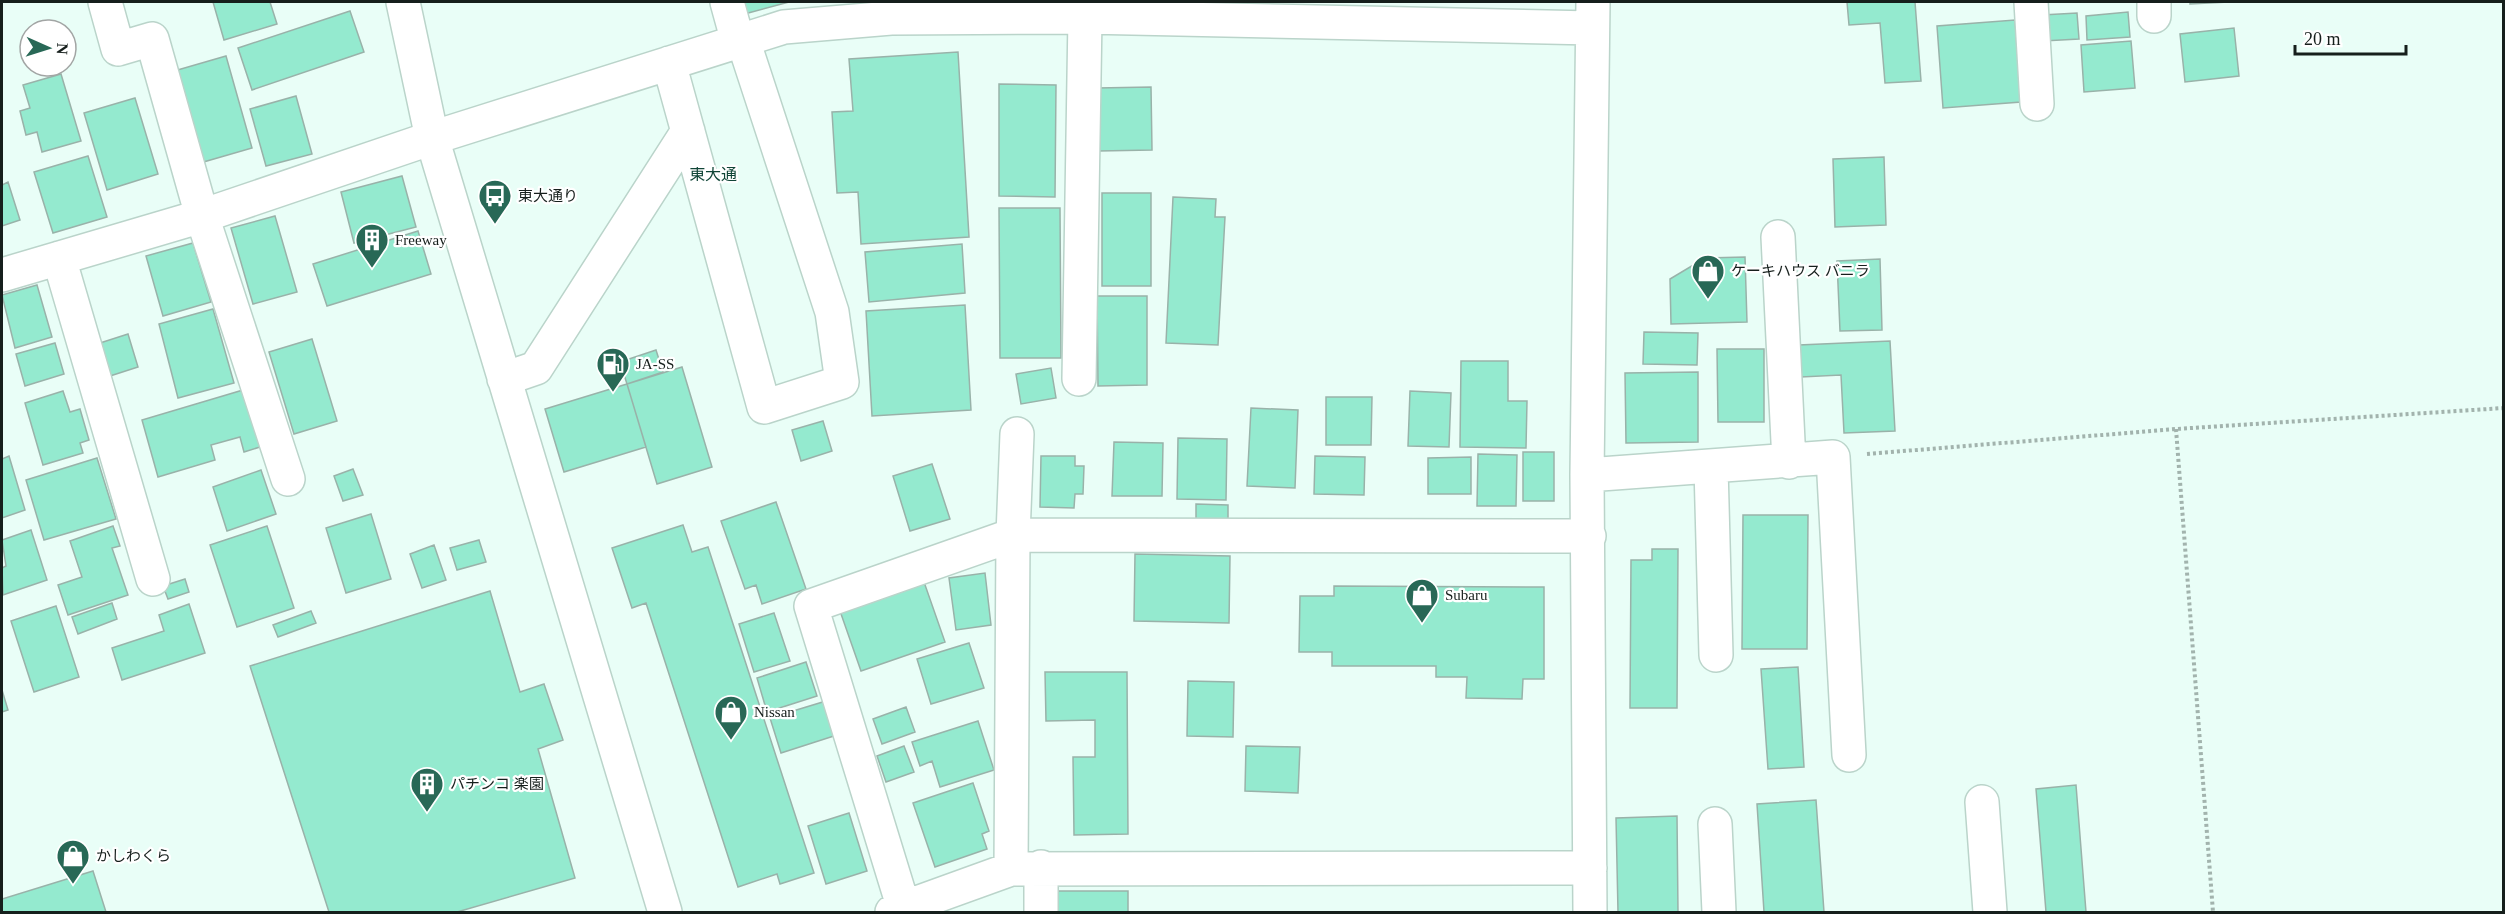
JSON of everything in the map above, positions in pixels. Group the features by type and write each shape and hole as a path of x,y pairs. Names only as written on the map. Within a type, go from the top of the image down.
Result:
{"street":[{"path":"105,2 118,49 153,39 202,216 288,479"},
{"path":"403,2 432,138 665,912"},
{"path":"669,63 764,407 842,382 832,312 727,2"},
{"path":"2031,2 2037,104"},
{"path":"2,275 202,216 432,138 784,27 891,10 1085,17 1334,11 1592,15 1587,475 1590,912"},
{"path":"1079,379 1085,17"},
{"path":"504,379 536,368 688,130"},
{"path":"1779,237 1789,462"},
{"path":"59,258 153,579"},
{"path":"1017,434 1013,535 1026,868 1041,912"},
{"path":"1587,475 1833,457 1849,755"},
{"path":"1711,467 1716,654"},
{"path":"1589,536 1013,535 811,606 898,910 1026,868 1590,868"},
{"path":"1982,802 1990,912"},
{"path":"1715,824 1719,912"}],"path":[{"path":"1833,457 1939,446 2504,408"},
{"path":"2176,429 2213,912"}],"building":[{"path":"213,2 270,2 277,24 224,40"},
{"path":"733,2 789,2 737,16"},
{"path":"1847,2 1915,2 1921,81 1885,83 1880,23 1849,25"},
{"path":"2190,2 2229,2 2190,4"},
{"path":"350,11 364,52 252,90 238,48"},
{"path":"2128,12 2130,37 2087,40 2086,16"},
{"path":"2077,13 2079,39 2043,41 2042,15"},
{"path":"2015,20 2021,102 1943,108 1937,26"},
{"path":"2234,28 2239,76 2185,82 2180,34"},
{"path":"2131,41 2135,88 2084,92 2081,45"},
{"path":"958,52 969,237 861,244 858,192 837,193 832,112 853,111 849,59"},
{"path":"226,56 252,148 200,163 174,71"},
{"path":"47,78 62,78 81,141 42,152 37,132 26,135 20,111 30,108 23,85"},
{"path":"999,84 1056,85 1055,197 999,196"},
{"path":"1151,87 1152,150 1099,151 1097,88"},
{"path":"296,96 312,154 266,166 250,109"},
{"path":"135,98 158,174 107,190 84,113"},
{"path":"88,156 107,217 53,233 34,172"},
{"path":"1884,157 1886,225 1835,227 1833,159"},
{"path":"402,176 416,227 354,243 341,192"},
{"path":"8,182 20,220 2,226 2,185"},
{"path":"1102,193 1151,193 1151,286 1102,286"},
{"path":"1173,197 1216,199 1215,217 1225,217 1218,345 1166,343"},
{"path":"999,208 1060,208 1061,358 1000,358"},
{"path":"275,216 297,292 253,304 231,228"},
{"name":"Freeway","path":"418,231 431,274 327,306 313,264"},
{"path":"193,243 211,302 163,316 146,256"},
{"path":"962,244 965,293 869,302 865,252"},
{"name":"ケーキハウス バニラ","path":"1745,257 1747,322 1671,324 1670,279 1705,258"},
{"path":"1880,259 1882,330 1840,331 1837,261"},
{"path":"37,285 52,337 15,348 2,295"},
{"path":"1097,296 1147,296 1147,385 1098,386"},
{"path":"965,305 971,410 872,416 866,311"},
{"path":"213,309 234,383 178,398 159,324"},
{"path":"1644,332 1698,333 1697,365 1643,364"},
{"path":"128,334 138,367 110,376 100,343"},
{"path":"312,339 337,421 294,434 269,352"},
{"path":"1890,341 1895,431 1844,433 1841,375 1801,377 1799,345"},
{"path":"55,343 64,374 25,386 16,354"},
{"path":"1717,349 1764,349 1764,422 1718,422"},
{"path":"656,350 663,372 627,384 620,362"},
{"path":"1461,361 1508,361 1508,401 1527,401 1526,448 1460,447"},
{"path":"682,367 712,467 657,484 627,384"},
{"path":"1051,368 1056,398 1021,404 1016,374"},
{"path":"1698,372 1698,442 1626,443 1625,373"},
{"path":"627,384 646,447 564,472 545,409"},
{"path":"243,390 260,447 244,452 240,437 211,445 215,460 158,477 142,420"},
{"path":"63,391 70,412 80,409 89,440 80,443 83,453 43,465 25,403"},
{"path":"1410,391 1451,393 1449,447 1408,446"},
{"path":"1326,397 1372,397 1371,445 1326,445"},
{"path":"1251,408 1298,410 1295,488 1247,486"},
{"path":"823,421 832,451 801,461 792,430"},
{"path":"1178,438 1227,439 1226,500 1177,499"},
{"path":"1114,442 1163,443 1162,496 1112,496"},
{"path":"1523,452 1554,452 1554,501 1523,501"},
{"path":"1478,454 1517,455 1516,506 1477,506"},
{"path":"9,456 25,510 2,518 2,459"},
{"path":"1041,456 1075,456 1075,466 1084,466 1083,494 1075,494 1074,508 1040,507"},
{"path":"1315,456 1365,457 1364,495 1314,494"},
{"path":"1471,457 1471,494 1428,494 1428,458"},
{"path":"97,458 116,519 44,540 26,480"},
{"path":"932,464 950,519 910,531 893,476"},
{"path":"353,469 363,495 343,501 334,476"},
{"path":"261,470 276,514 227,531 213,487"},
{"path":"776,502 806,589 762,604 756,585 745,589 721,521"},
{"path":"1196,504 1228,505 1228,524 1196,523"},
{"path":"371,514 391,579 346,593 326,528"},
{"path":"1743,515 1808,515 1807,649 1742,649"},
{"name":"Nissan","path":"683,525 692,552 708,547 814,873 780,884 777,874 738,887 646,603 632,608 612,548"},
{"path":"113,526 120,546 112,548 128,595 68,615 58,585 82,577 70,541"},
{"path":"267,526 294,608 237,627 210,545"},
{"path":"31,530 47,580 3,595 2,568 6,566 2,540"},
{"path":"479,540 486,562 457,570 450,548"},
{"path":"434,545 446,580 422,588 410,554"},
{"path":"1652,549 1678,549 1677,708 1630,708 1631,560 1652,560"},
{"path":"1135,554 1230,556 1229,623 1134,621"},
{"path":"985,573 991,625 956,630 949,578"},
{"path":"185,579 189,592 168,599 163,586"},
{"path":"924,582 945,642 861,671 840,611"},
{"name":"Subaru","path":"1334,586 1544,587 1544,679 1523,679 1522,699 1466,698 1467,677 1436,677 1436,666 1332,666 1332,652 1299,652 1300,596 1334,596"},
{"name":"パチンコ 楽園","path":"490,591 520,692 544,684 563,740 538,749 575,878 457,912 329,912 250,666"},
{"path":"112,603 117,619 78,634 72,617"},
{"path":"189,604 205,653 122,680 112,648 164,631 159,615"},
{"path":"56,606 79,677 34,692 11,621"},
{"path":"311,611 316,623 278,637 273,625"},
{"path":"774,613 790,661 754,672 739,624"},
{"path":"969,643 984,688 931,704 917,659"},
{"path":"806,662 817,696 767,712 757,678"},
{"path":"1798,667 1804,767 1768,769 1761,669"},
{"path":"1045,672 1127,672 1128,834 1074,835 1073,757 1095,757 1095,720 1046,721"},
{"path":"1188,681 1234,682 1233,737 1187,736"},
{"path":"2,690 8,710 2,712"},
{"path":"826,701 837,735 781,753 770,718"},
{"path":"906,707 915,732 882,744 873,719"},
{"path":"978,721 994,770 940,787 932,761 920,766 912,742"},
{"path":"904,746 914,772 886,782 877,756"},
{"path":"1246,746 1300,747 1298,793 1245,791"},
{"path":"973,783 989,831 982,834 987,849 935,867 913,803"},
{"path":"2076,785 2086,912 2046,912 2036,789"},
{"path":"1816,800 1824,912 1764,912 1757,804"},
{"path":"849,813 867,871 826,884 808,826"},
{"path":"1677,816 1678,912 1618,912 1616,818"},
{"name":"かしわくら","path":"93,871 106,912 2,912 2,899"},
{"path":"1054,891 1128,891 1128,912 1054,912"}],"place":[{"name":"東大通り","path":"495,225"},
{"name":"Freeway","path":"372,269"},
{"name":"ケーキハウス バニラ","path":"1708,300"},
{"name":"JA-SS","path":"613,393"},
{"name":"Subaru","path":"1422,624"},
{"name":"Nissan","path":"731,741"},
{"name":"パチンコ 楽園","path":"427,813"},
{"name":"かしわくら","path":"73,885"}],"district":[{"name":"東大通","path":"713,174"}]}
